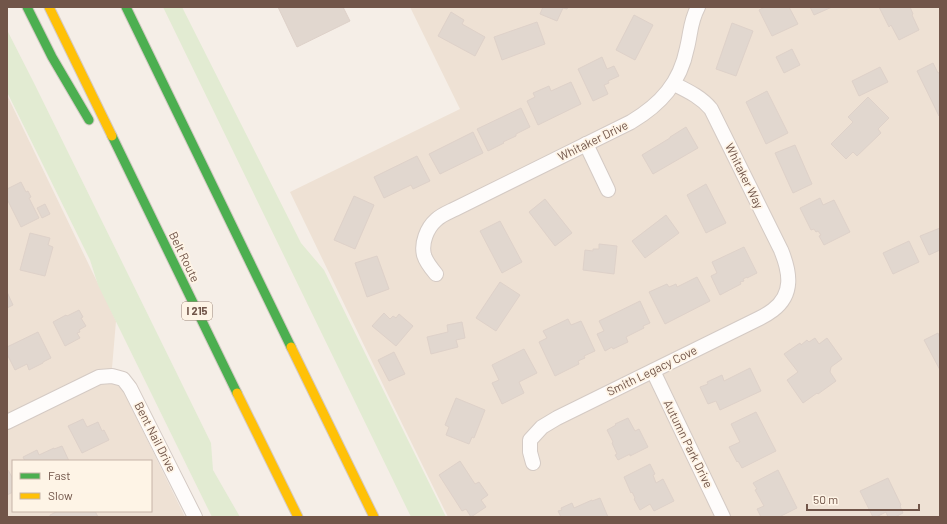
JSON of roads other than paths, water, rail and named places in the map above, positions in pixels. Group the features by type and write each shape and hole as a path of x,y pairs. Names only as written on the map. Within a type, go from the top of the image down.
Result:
{"highway":[{"path":"27,7 52,56 94,129"},
{"name":"Belt Route","path":"49,7 298,517"},
{"path":"126,7 374,517"},
{"path":"121,175 166,248"}],"street":[{"name":"Whitaker Drive","path":"436,274 424,255 423,246 431,225 437,219 444,214 631,122 655,106 665,96 674,84 682,67 694,15 698,7"},
{"name":"Whitaker Way","path":"674,84 693,93 711,109 781,250 786,262 788,285"},
{"path":"586,144 608,190"},
{"name":"Smith Legacy Cove","path":"533,463 530,452 530,440 542,428 557,418 760,318 773,310 782,299 788,285"},
{"name":"Autumn Park Drive","path":"653,371 723,517"},
{"name":"Bent Nail Drive","path":"7,422 99,377 112,376 123,379 130,388 191,515"}]}
